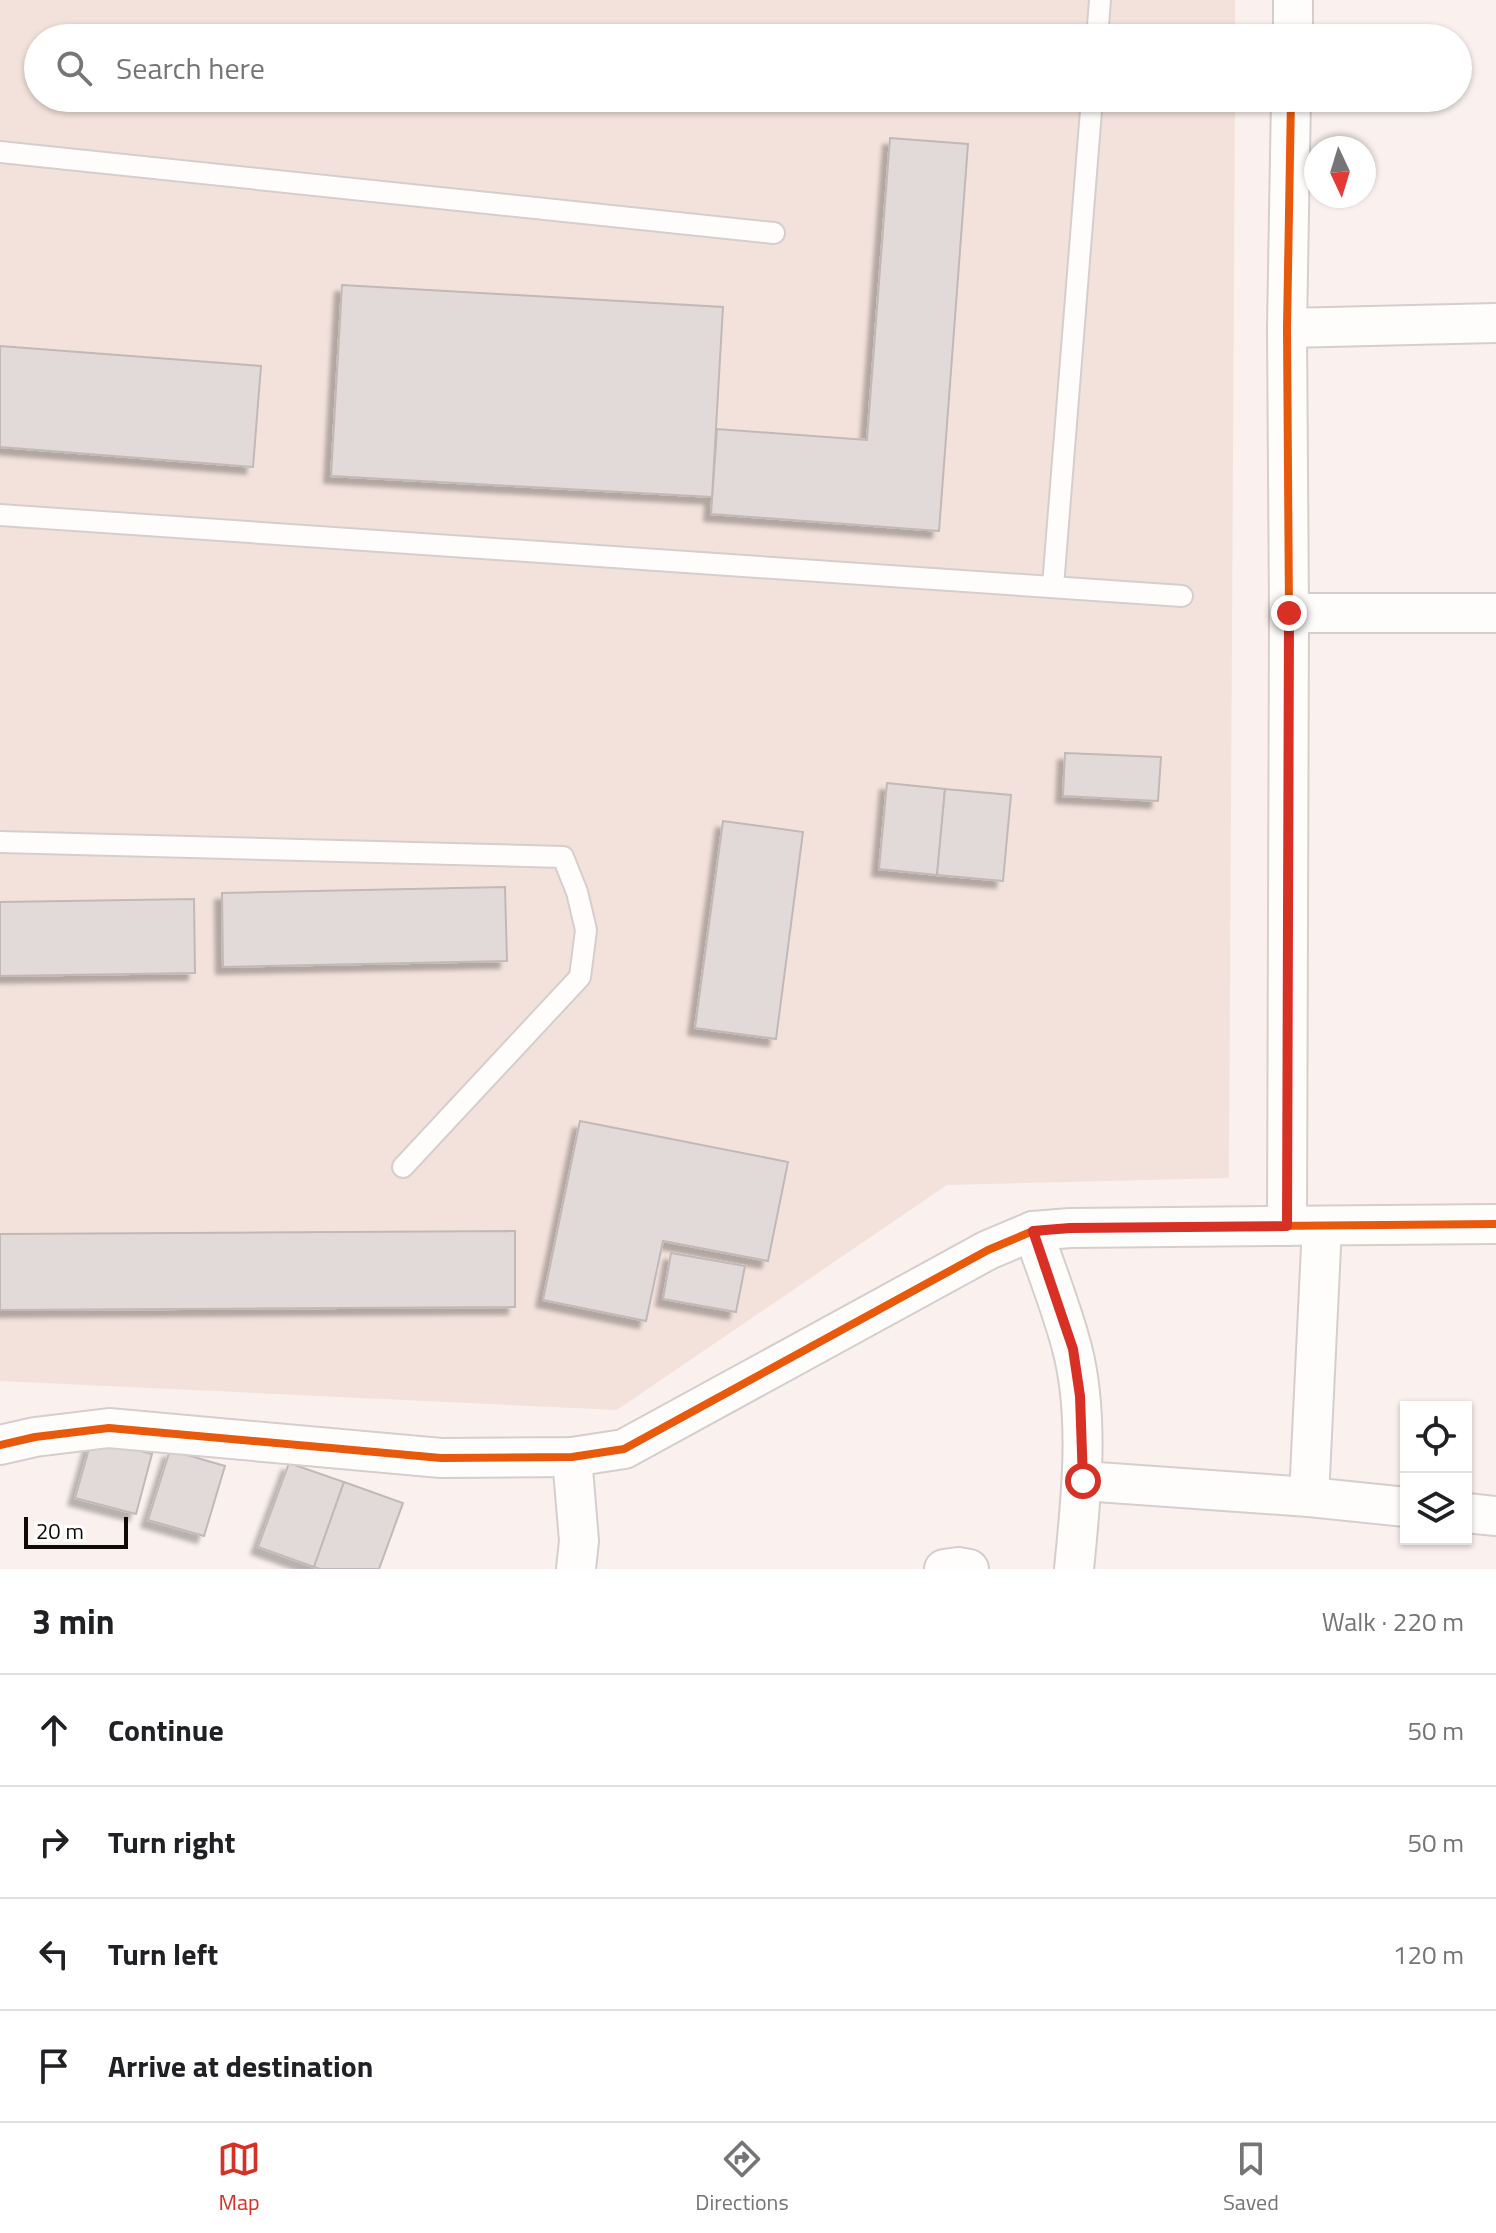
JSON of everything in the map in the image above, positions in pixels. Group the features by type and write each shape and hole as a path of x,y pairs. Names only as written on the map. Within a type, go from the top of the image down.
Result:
{"street":[{"path":"1293,0 1293,24"},
{"path":"1291,112 1287,328 1289,613 1309,1497"},
{"path":"1287,328 1496,323"},
{"path":"1289,613 1496,613"},
{"path":"0,1445 35,1437 109,1428 441,1458 572,1457 624,1449 988,1250 1033,1231 1070,1228 1496,1224"},
{"path":"1033,1231 1073,1349 1080,1396 1083,1481 1074,1569"},
{"path":"572,1457 579,1541 576,1569"},
{"path":"1083,1481 1400,1506"},
{"path":"1472,1514 1496,1516"},
{"path":"944,1569 969,1569"}],"lane":[{"path":"1098,24 1100,0"},
{"path":"1053,586 1091,112"},
{"path":"0,152 774,233"},
{"path":"0,515 1182,596"},
{"path":"0,842 563,857 577,892 586,930 580,977 403,1167"}],"shaded area":[{"path":"0,0 1235,0 1235,24 24,24 24,112 1235,112 1229,1178 947,1185 617,1410 0,1381"}],"building":[{"path":"890,138 968,144 939,531 711,514 717,429 867,440"},
{"path":"342,285 723,307 712,497 331,476"},
{"path":"0,346 261,366 253,467 0,447"},
{"path":"1065,753 1161,757 1158,801 1063,796"},
{"path":"887,783 945,789 937,875 879,869"},
{"path":"945,789 1011,795 1003,881 937,875"},
{"path":"723,821 803,832 776,1039 695,1028"},
{"path":"505,887 507,961 223,967 222,893"},
{"path":"194,899 195,973 0,976 0,902"},
{"path":"580,1121 788,1162 768,1261 663,1241 646,1321 543,1300"},
{"path":"515,1231 515,1307 0,1310 0,1234"},
{"path":"671,1253 745,1266 736,1312 663,1299"},
{"path":"92,1438 152,1454 136,1514 75,1498"},
{"path":"170,1450 225,1466 204,1536 148,1520"},
{"path":"289,1463 344,1482 314,1567 258,1547"},
{"path":"344,1482 403,1503 379,1569 314,1567"}],"cycle path":[{"path":"1287,1226 1287,328 1291,112"},
{"path":"0,1445 35,1437 109,1428 441,1458 572,1457 624,1449 988,1250 1033,1231 1070,1228 1496,1224"}],"route":[{"path":"1083,1481 1080,1396 1073,1349 1033,1231 1287,1226 1289,613"}]}
